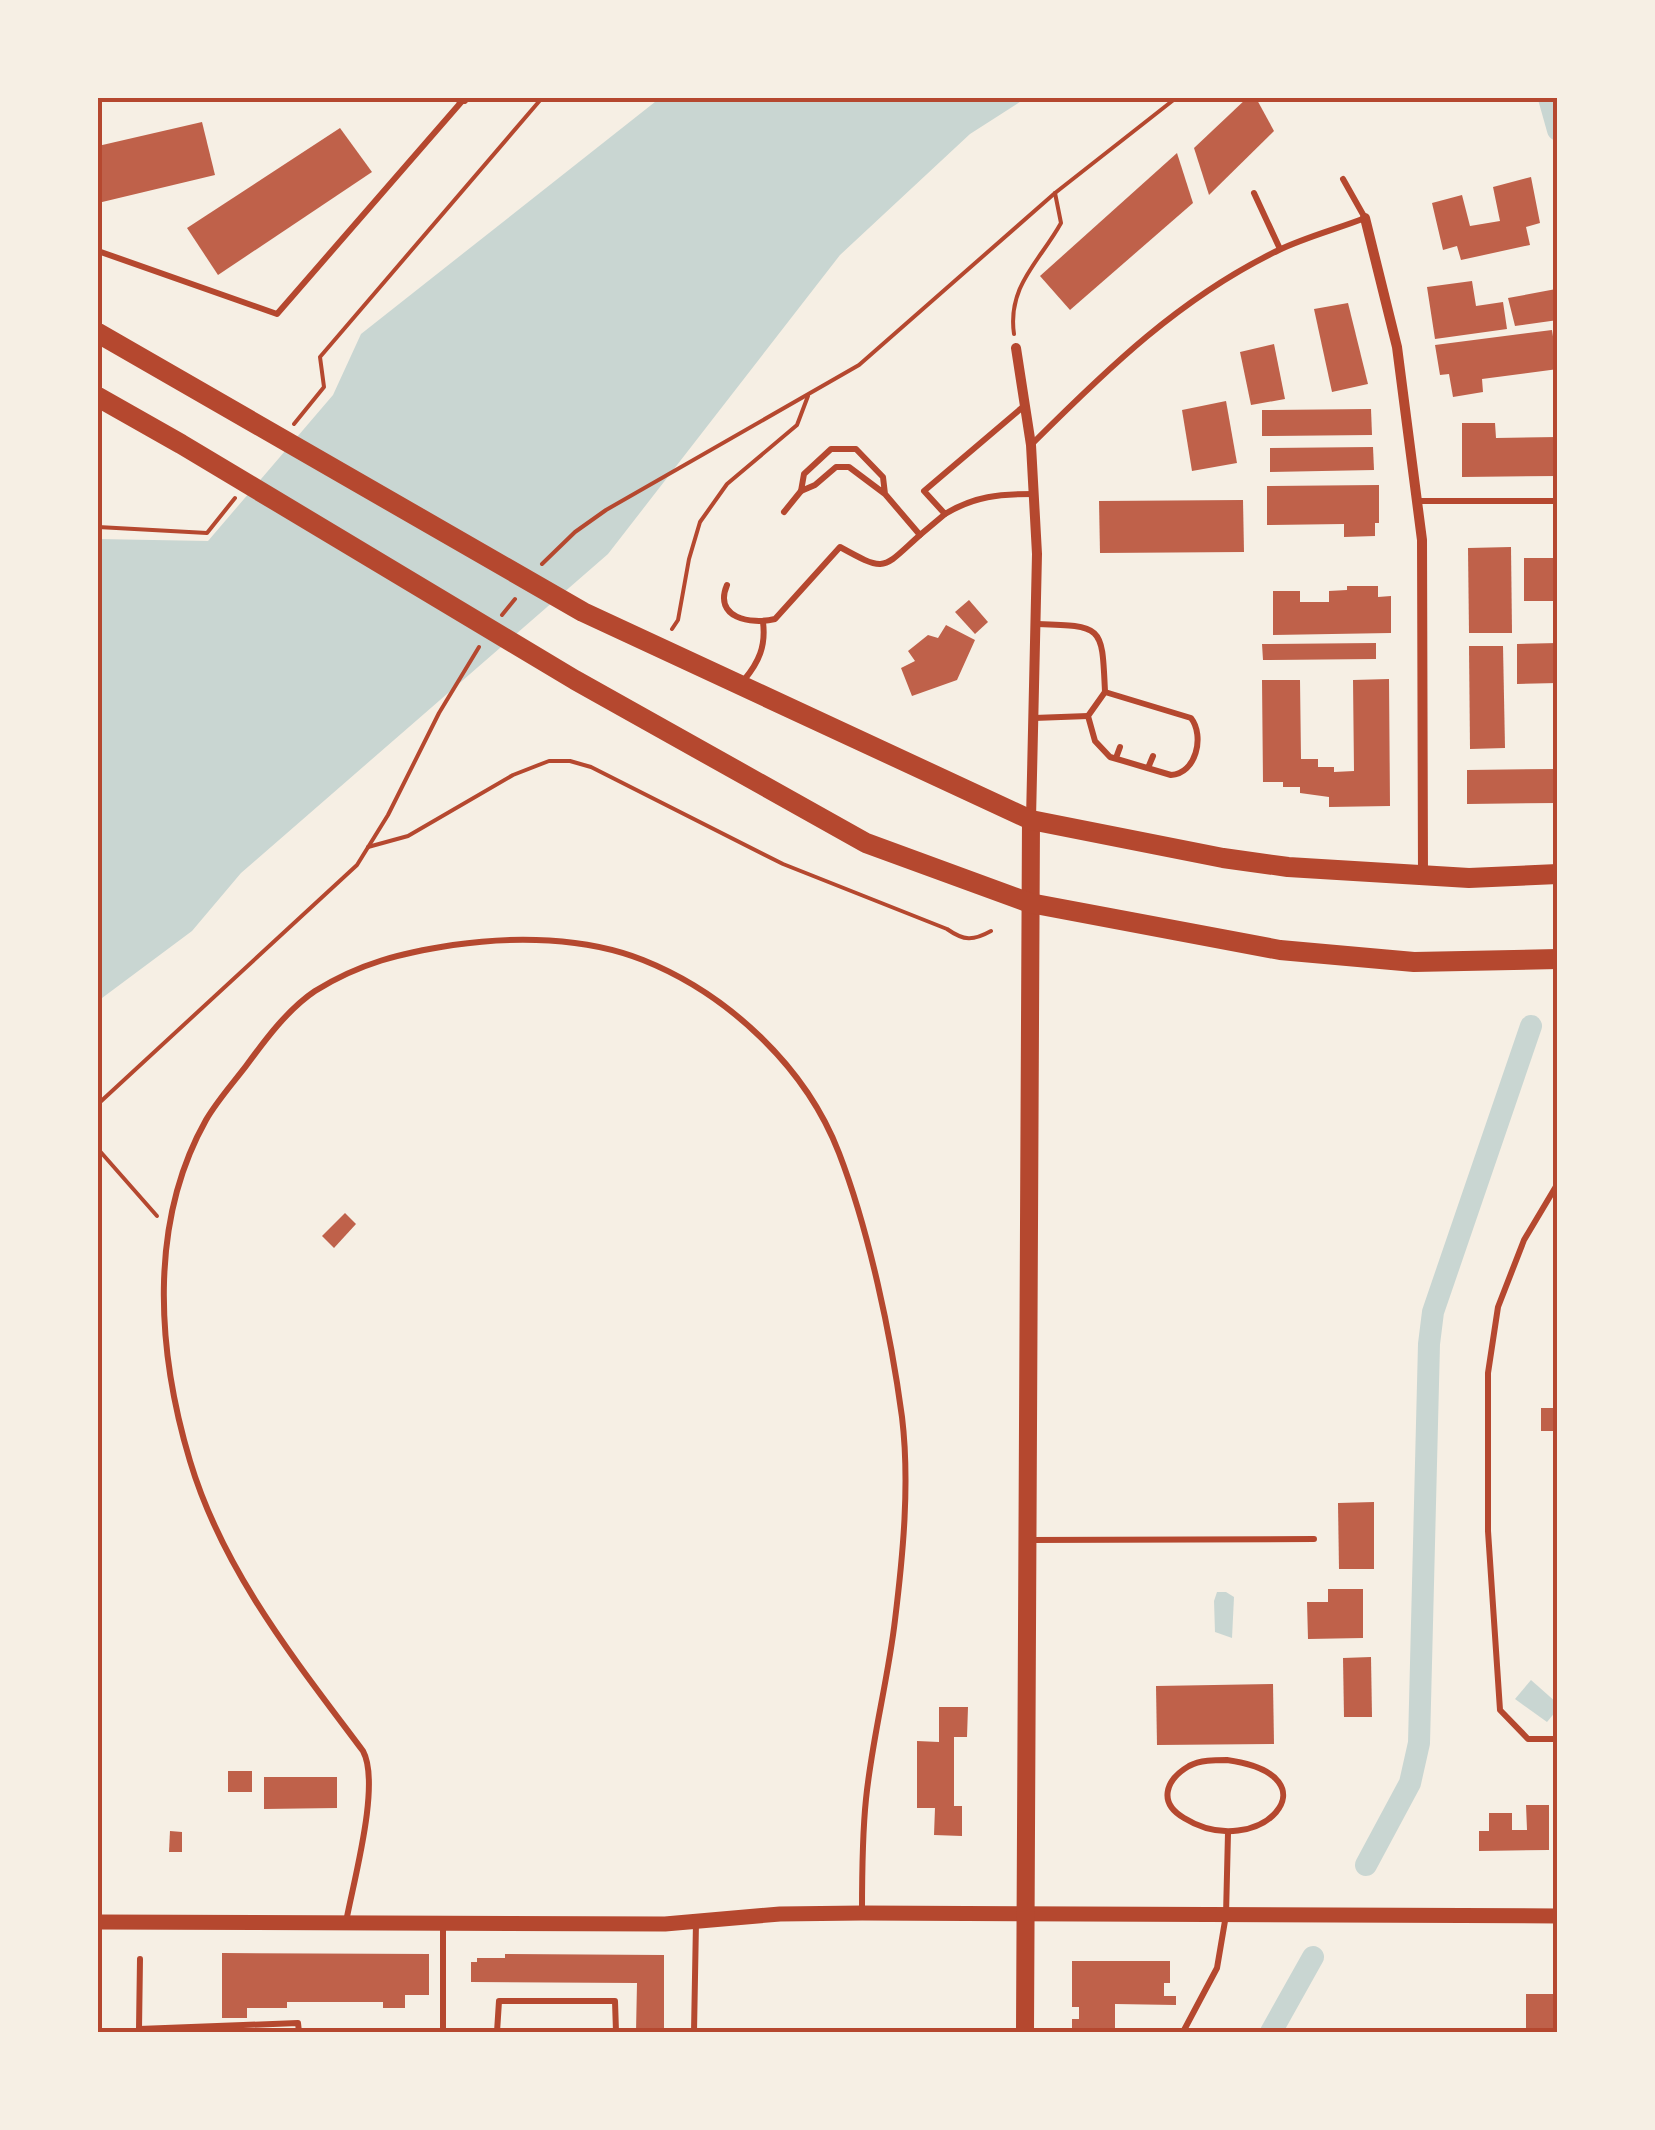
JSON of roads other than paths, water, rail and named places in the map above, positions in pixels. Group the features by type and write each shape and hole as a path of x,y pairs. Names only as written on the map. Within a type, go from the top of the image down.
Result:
{"main road":[{"path":"98,332 583,612 1031,820 1223,858 1320,870 1484,878 1558,874"},
{"path":"98,397 575,680 866,843 1030,903 1328,956 1430,963 1558,959"},
{"path":"1026,2032 1031,820"}],"street":[{"path":"1365,218 1396,346 1419,501 1424,875"},
{"path":"1016,348 1031,445 1034,494 1031,820"},
{"path":"98,1922 696,1921 862,1913 1558,1916"}],"lane":[{"path":"98,251 278,314 462,98"},
{"path":"1031,445 1138,341 1180,309 1280,249 1365,218 1343,180"},
{"path":"1254,193 1280,249"},
{"path":"946,514 924,492 1025,405"},
{"path":"801,491 804,474 819,458 831,448 844,447 856,448 871,462 883,477 884,494"},
{"path":"784,512 801,491 836,467 848,468 884,494 920,535"},
{"path":"726,585 722,594 724,605 732,614 742,620 775,620 840,547 873,566 888,564 946,514 970,499 1034,494"},
{"path":"1419,501 1558,501"},
{"path":"740,685 758,662 762,622"},
{"path":"1035,624 1079,625 1095,633 1103,644 1105,692 1088,716"},
{"path":"1088,716 1095,741 1110,757 1171,775 1190,768 1198,738 1198,727 1191,718 1105,692"},
{"path":"1131,712 1135,701"},
{"path":"1164,723 1168,711"},
{"path":"1033,718 1088,716"},
{"path":"1116,758 1120,746"},
{"path":"1148,768 1153,756"},
{"path":"346,1922 368,1801 370,1768 362,1751 266,1620 220,1540 190,1461 173,1386 164,1307 164,1244 184,1168 207,1117 266,1039 310,994 373,960 478,941 560,941 638,958 688,982 722,1004 775,1050 814,1104 837,1148 860,1216 902,1420 904,1519 896,1619 866,1796 862,1913"},
{"path":"1558,1183 1524,1240 1498,1307 1488,1373 1488,1532 1500,1710 1528,1739 1558,1739"},
{"path":"1028,1540 1314,1539"},
{"path":"1227,1760 1250,1763 1278,1780 1284,1805 1276,1815 1228,1834 1202,1827 1169,1806 1168,1786 1190,1765 1227,1760"},
{"path":"1183,2032 1217,1968 1226,1915 1228,1834"},
{"path":"694,2032 696,1921"},
{"path":"442,2032 444,1923"},
{"path":"140,1959 139,2031 298,2023 299,2032"},
{"path":"498,2032 498,2001 615,2001 616,2032"}],"waterway":[{"path":"1549,98 1558,130"},
{"path":"1366,1865 1410,1783 1419,1743 1433,1312 1531,1026"},
{"path":"1271,2032 1313,1957"}]}
